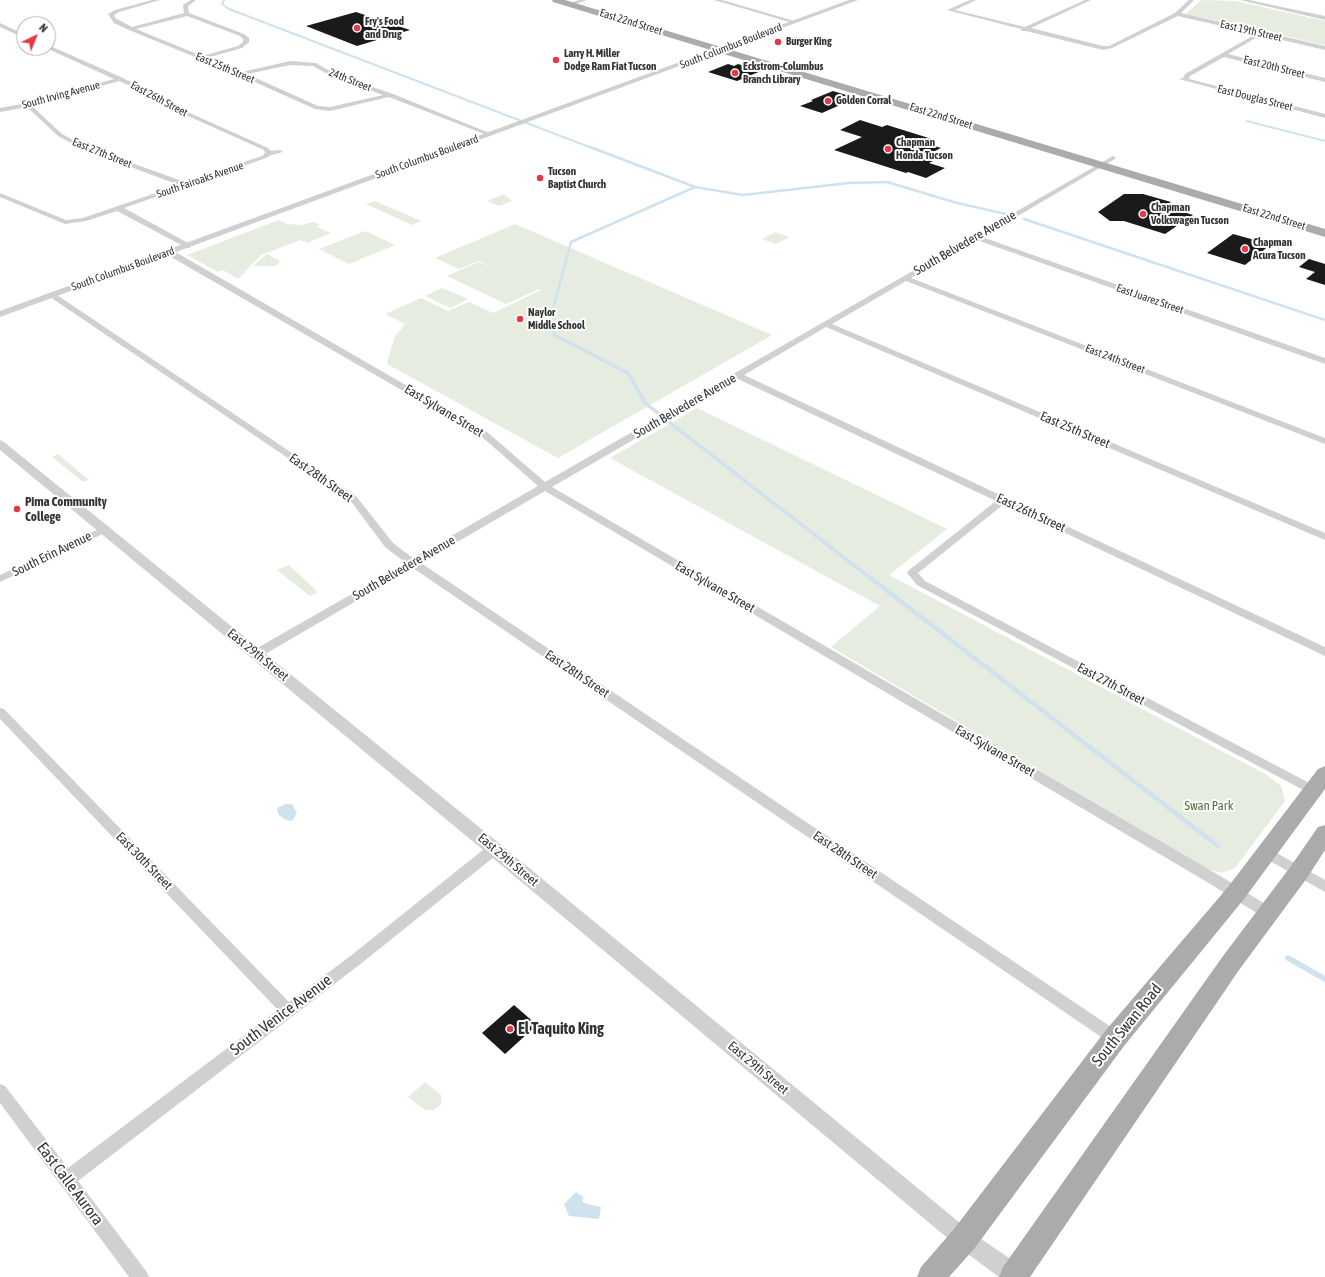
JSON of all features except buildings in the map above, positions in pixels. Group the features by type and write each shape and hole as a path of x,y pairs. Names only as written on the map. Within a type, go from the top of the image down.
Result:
{"main road":[{"name":"East 22nd Street","path":"556,0 1325,233"},
{"name":"East 22nd Street","path":"582,0 1132,164"},
{"name":"South Swan Road","path":"931,1277 964,1239 1115,1038 1236,893 1319,782"},
{"path":"1014,1276 1231,963 1299,872 1325,833"}],"street":[{"name":"East 25th Street","path":"158,0 111,14 116,22 241,74 317,108 330,109 391,95"},
{"path":"187,14 185,6 194,0"},
{"path":"570,4 582,0"},
{"path":"716,0 794,22"},
{"name":"South Columbus Boulevard","path":"0,314 722,50 854,0"},
{"path":"974,0 950,10 1101,49 1110,47 1177,14 1192,0"},
{"path":"1023,30 1089,0"},
{"path":"1242,0 1325,18"},
{"path":"132,29 187,14 242,35 246,38 246,42 240,47 202,58"},
{"name":"East 19th Street","path":"1177,14 1325,48"},
{"path":"0,25 16,32"},
{"path":"1224,55 1261,33"},
{"name":"East 26th Street","path":"56,51 121,79 190,115 262,147 268,153"},
{"name":"East Douglas Street","path":"1224,55 1187,75 1184,79 1325,116"},
{"name":"East 20th Street","path":"1224,55 1325,80"},
{"name":"24th Street","path":"241,74 290,63 319,66 333,75 492,133"},
{"name":"South Irving Avenue","path":"0,110 28,105 121,79"},
{"name":"East 27th Street","path":"28,105 60,135 82,147 186,185"},
{"name":"South Fairoaks Avenue","path":"0,195 69,224 186,185 264,157 268,153 280,152"},
{"name":"South Belvedere Avenue","path":"256,654 1113,158"},
{"path":"118,208 187,246"},
{"name":"East Juarez Street","path":"975,237 1325,361"},
{"name":"East Sylvane Street","path":"169,252 484,434 545,486 1268,913"},
{"name":"East 24th Street","path":"905,278 1325,441"},
{"name":"East 28th Street","path":"51,295 352,498 389,545 413,563 1115,1038"},
{"name":"East 25th Street","path":"825,324 1325,536"},
{"name":"East 26th Street","path":"737,375 1325,652"},
{"name":"East 29th Street","path":"0,444 105,528 964,1239 1014,1276"},
{"name":"East 27th Street","path":"1003,500 912,573 921,583 1319,782"},
{"name":"South Erin Avenue","path":"0,579 105,528"},
{"name":"East 30th Street","path":"0,712 287,1010"},
{"name":"South Venice Avenue","path":"67,1179 287,1010 358,958 494,849"},
{"path":"1266,852 1325,887"},
{"name":"East Calle Aurora","path":"0,1091 140,1277"}],"green space":[{"path":"1201,0 1236,1 1325,21 1325,45 1186,14"},
{"path":"504,194 512,201 499,206 487,201"},
{"path":"375,201 421,221 412,225 366,204"},
{"path":"279,220 287,224 301,225 314,222 320,225 317,227 331,233 307,243 301,240 261,255 238,279 223,270 218,272 187,255"},
{"path":"515,224 772,335 558,458 387,364 394,338 405,324 385,314 421,298 448,311 469,302 493,313 541,290 539,289 506,304 447,276 479,262 502,271 479,261 459,269 435,258"},
{"path":"365,231 395,245 349,264 319,249"},
{"path":"775,232 789,237 776,244 762,239"},
{"path":"267,254 280,261 276,266 253,266"},
{"path":"442,288 468,299 451,308 425,296"},
{"name":"Swan Park","path":"697,408 947,529 889,575 1267,775 1281,786 1285,801 1235,868 1221,873 1205,868 831,647 880,606 610,458"},
{"path":"58,454 89,480 83,482 52,457"},
{"path":"289,565 318,592 310,596 277,570"},
{"path":"425,1082 441,1095 441,1104 434,1110 425,1110 408,1097"}],"water":[{"path":"285,804 292,804 297,813 293,820 290,821 284,819 278,814 277,808"},
{"path":"576,1192 584,1198 582,1200 584,1203 601,1207 599,1219 569,1216 564,1204"}],"waterway":[{"path":"224,0 222,4 229,9 592,148"},
{"path":"1247,121 1325,141"},
{"path":"590,147 695,187"},
{"path":"695,187 743,195 849,183 887,182 957,203 1006,214"},
{"path":"556,336 549,324 571,242 695,187"},
{"path":"1024,219 1325,320"},
{"path":"554,335 628,373 646,404 658,413"},
{"path":"669,422 869,577"},
{"path":"868,576 1218,846"},
{"path":"1288,958 1325,979"}],"place":[{"name":"Fry's Food and Drug","path":"357,28"},
{"name":"Burger King","path":"778,42"},
{"name":"Larry H. Miller Dodge Ram Fiat Tucson","path":"556,60"},
{"name":"Eckstrom-Columbus Branch Library","path":"735,73"},
{"name":"Golden Corral","path":"828,101"},
{"name":"Chapman Honda Tucson","path":"888,149"},
{"name":"Tucson Baptist Church","path":"540,178"},
{"name":"Chapman Volkswagen Tucson","path":"1143,214"},
{"name":"Chapman Acura Tucson","path":"1245,249"},
{"name":"Naylor Middle School","path":"520,319"},
{"name":"Pima Community College","path":"17,509"},
{"name":"El Taquito King","path":"510,1029"}]}
